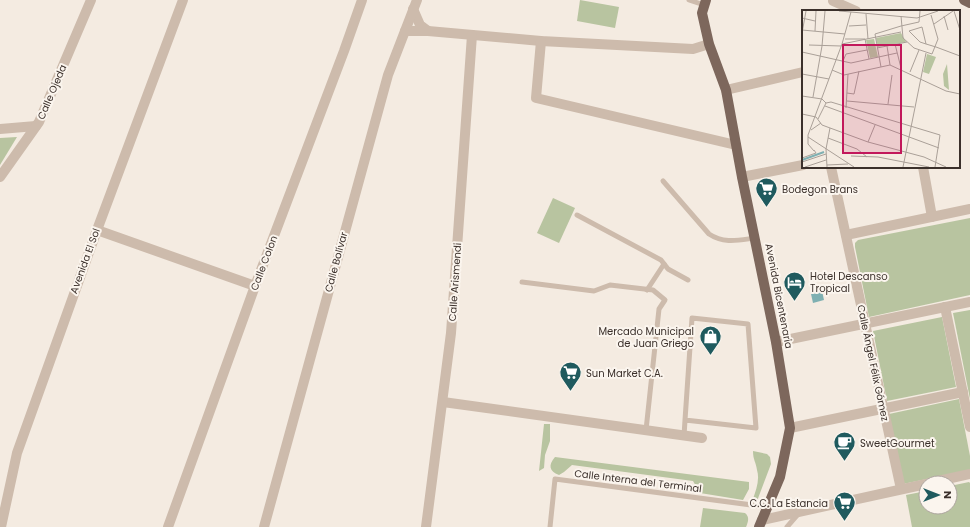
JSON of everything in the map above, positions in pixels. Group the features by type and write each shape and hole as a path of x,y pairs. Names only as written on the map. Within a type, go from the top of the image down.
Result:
{"main road":[{"path":"964,0 970,2"},
{"name":"Avenida Bicentenaria","path":"705,3 702,13 709,44 726,90 742,177 776,342 790,428 780,476 760,523"}],"street":[{"name":"Calle Ojeda","path":"0,177 36,126 91,0"},
{"name":"Avenida El Sol","path":"1,527 17,453 96,230 183,0"},
{"name":"Calle Colon","path":"168,527 255,286 362,0"},
{"path":"415,4 420,25 428,31"},
{"name":"Calle Bolívar","path":"264,527 388,75 415,4"},
{"path":"832,4 853,10"},
{"path":"404,31 428,31 540,41 693,49 709,44"},
{"name":"Calle Arismendi","path":"426,527 451,333 472,35"},
{"path":"540,41 536,98 736,145"},
{"path":"726,90 802,72"},
{"path":"0,128 36,126"},
{"path":"742,177 802,165"},
{"name":"Calle Ángel Félix Gómez","path":"831,168 900,489"},
{"path":"923,168 932,217"},
{"path":"846,235 970,208"},
{"path":"96,230 255,286"},
{"path":"776,342 970,302"},
{"path":"945,307 970,427"},
{"path":"790,428 963,392"},
{"path":"443,402 702,438"},
{"path":"958,477 970,474"},
{"path":"760,523 801,511 918,485"}],"lane":[{"path":"689,0 705,3"},
{"path":"664,181 709,234 717,240 730,241 755,238"},
{"path":"577,215 661,260 668,269 688,280"},
{"path":"647,290 664,264"},
{"path":"522,282 594,291 610,285 653,290 665,300 659,309 646,430"},
{"path":"684,436 685,420 692,318 748,324 756,428 685,420"},
{"name":"Calle Interna del Terminal","path":"550,527 555,479 767,507"},
{"path":"787,527 801,511"}],"green space":[{"path":"580,0 619,7 615,28 577,21"},
{"path":"17,137 0,165 0,138"},
{"path":"553,198 575,208 559,243 537,233"},
{"path":"970,218 970,295 869,317 855,247 855,243 858,240"},
{"path":"970,310 970,399 953,313"},
{"path":"942,317 956,387 887,401 873,331"},
{"path":"959,399 970,456 970,470 946,475 918,475 918,481 903,484 889,414"},
{"path":"544,424 550,424 550,441 545,455 544,468 539,471"},
{"path":"753,451 767,454 770,457 771,464 757,501 753,499 758,474 753,457"},
{"path":"555,457 749,482 749,489 743,500 700,493 693,481 572,465 559,475 551,470 551,463"},
{"path":"970,483 970,527 912,527 906,495 918,493 918,515 958,515 958,484"},
{"path":"703,508 745,513 748,518 746,527 700,527"}],"water":[{"path":"822,291 824,300 813,303 811,294"}],"place":[{"name":"Bodegon Brans","path":"767,208"},
{"name":"Hotel Descanso Tropical","path":"795,302"},
{"name":"Mercado Municipal de Juan Griego","path":"710,356"},
{"name":"Sun Market C.A.","path":"571,392"},
{"name":"SweetGourmet","path":"845,462"},
{"name":"C.C. La Estancia","path":"844,522"}]}
